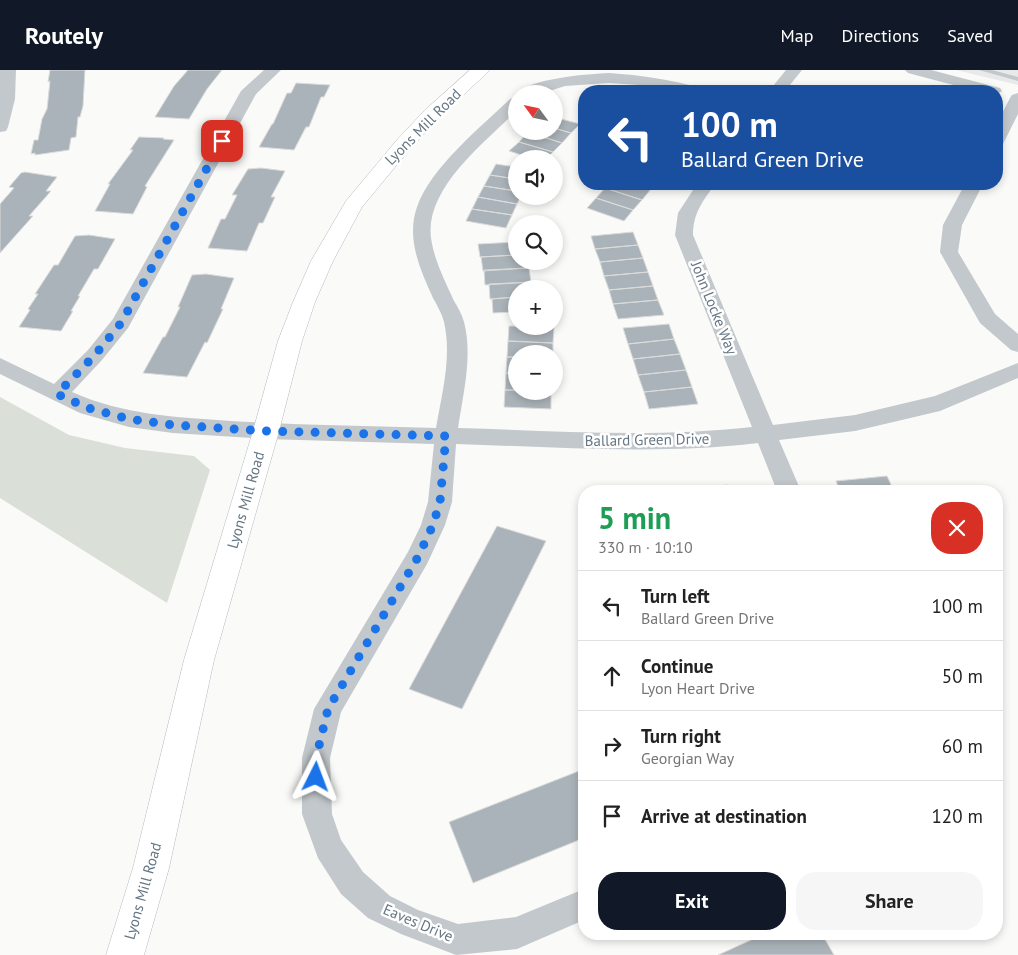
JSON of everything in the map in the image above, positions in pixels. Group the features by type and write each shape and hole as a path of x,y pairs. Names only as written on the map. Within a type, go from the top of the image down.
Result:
{"main road":[{"name":"Lyons Mill Road","path":"125,955 151,868 199,660 266,431 290,341 304,302 322,261 352,205 432,114 481,70"}],"street":[{"path":"0,127 7,99 8,70"},
{"path":"57,394 95,355 121,323 249,92 272,70"},
{"path":"782,85 794,70"},
{"path":"913,70 969,85"},
{"path":"539,85 567,74 595,72 632,74 673,85"},
{"path":"1003,94 1018,97 1003,128"},
{"name":"Eaves Drive","path":"508,110 443,175 426,206 422,223 422,243 432,274 454,321 457,362 446,436 440,502 433,525 418,557 328,709 316,758 317,814 329,848 352,883 379,907 458,940 517,933 578,907"},
{"name":"John Locke Way","path":"702,190 687,210 684,235 766,434"},
{"path":"971,190 951,226 948,240 949,252 987,318 1018,345"},
{"name":"Ballard Green Drive","path":"0,365 88,408 129,419 173,425 266,431 627,441 711,440 854,423 940,404 1018,370"},
{"path":"766,434 787,485"}],"lane":[{"path":"983,70 1018,79"}],"shaded area":[{"path":"956,70 1018,70 1018,85"},
{"path":"0,397 69,435 125,448 194,456 210,470 167,603 0,498"}],"building":[{"path":"50,70 85,70 83,106 80,117 78,117 76,137 71,138 69,150 35,155 35,153 31,154 34,140 38,140 42,119 47,109"},
{"path":"188,70 222,70 207,89 189,119 155,117 174,86"},
{"path":"296,83 330,85 324,97 321,97 309,127 306,127 294,150 259,147 273,124 287,93 291,93"},
{"path":"563,119 578,123 578,126 571,133 563,131"},
{"path":"563,131 571,133 562,143 553,140 563,140"},
{"path":"139,137 174,140 145,186 147,187 133,214 95,211 110,184 108,184 133,150 130,150"},
{"path":"521,140 553,140 562,143 555,150 546,150 519,142"},
{"path":"519,142 546,150 510,150"},
{"path":"496,164 508,166 508,178 490,175"},
{"path":"261,168 285,171 271,197 275,197 263,223 259,223 247,251 208,248 221,219 225,219 237,195 232,195 248,169"},
{"path":"21,173 57,177 46,191 51,191 29,216 33,216 0,253 0,204 14,188 9,187"},
{"path":"490,175 508,178 508,190 484,186"},
{"path":"484,186 508,190 508,202 478,197"},
{"path":"603,190 611,190 642,200 633,210 596,198"},
{"path":"611,190 650,190 642,200"},
{"path":"478,197 508,202 508,205 517,205 512,215 472,209"},
{"path":"596,198 633,210 624,221 587,208"},
{"path":"472,209 512,215 508,215 506,228 466,221"},
{"path":"633,232 638,245 595,249 591,236"},
{"path":"89,235 115,239 98,269 94,269 78,296 80,296 71,311 73,311 61,331 19,327 38,294 35,294 54,265 58,265 75,236"},
{"path":"508,242 508,255 480,257 478,244"},
{"path":"638,245 643,258 600,262 595,249"},
{"path":"508,255 508,269 483,271 481,257"},
{"path":"643,258 648,272 604,276 600,262"},
{"path":"484,270 529,270 531,280 508,280 508,284 485,285"},
{"path":"648,272 653,286 609,290 604,276"},
{"path":"206,274 234,278 221,309 223,309 207,343 205,342 187,377 143,373 163,337 165,337 180,307 178,307 192,275"},
{"path":"508,283 508,298 490,299 489,284"},
{"path":"653,286 658,300 613,304 609,290"},
{"path":"508,298 508,312 493,313 492,299"},
{"path":"658,300 664,315 618,319 613,304"},
{"path":"669,324 674,339 628,344 623,328"},
{"path":"508,335 554,335 553,343 508,341"},
{"path":"674,339 680,354 633,359 628,344"},
{"path":"508,341 553,343 553,345 508,345 507,357"},
{"path":"680,354 686,370 638,375 633,359"},
{"path":"507,357 508,357 508,373 506,373"},
{"path":"686,370 692,387 644,392 638,375"},
{"path":"506,373 508,373 508,390 505,390"},
{"path":"692,387 698,404 649,409 644,392"},
{"path":"505,390 508,390 508,400 551,400 551,409 504,407"},
{"path":"887,476 891,485 838,485 836,481"},
{"path":"497,526 546,541 462,709 409,689"},
{"path":"578,771 578,840 473,883 449,822"},
{"path":"751,940 825,940 834,955 718,955"}],"route":[{"path":"222,141 121,323 95,355 57,394 88,408 129,419 173,425 266,431 446,436 440,502 433,525 418,557 328,709 316,758 316,777"}]}
